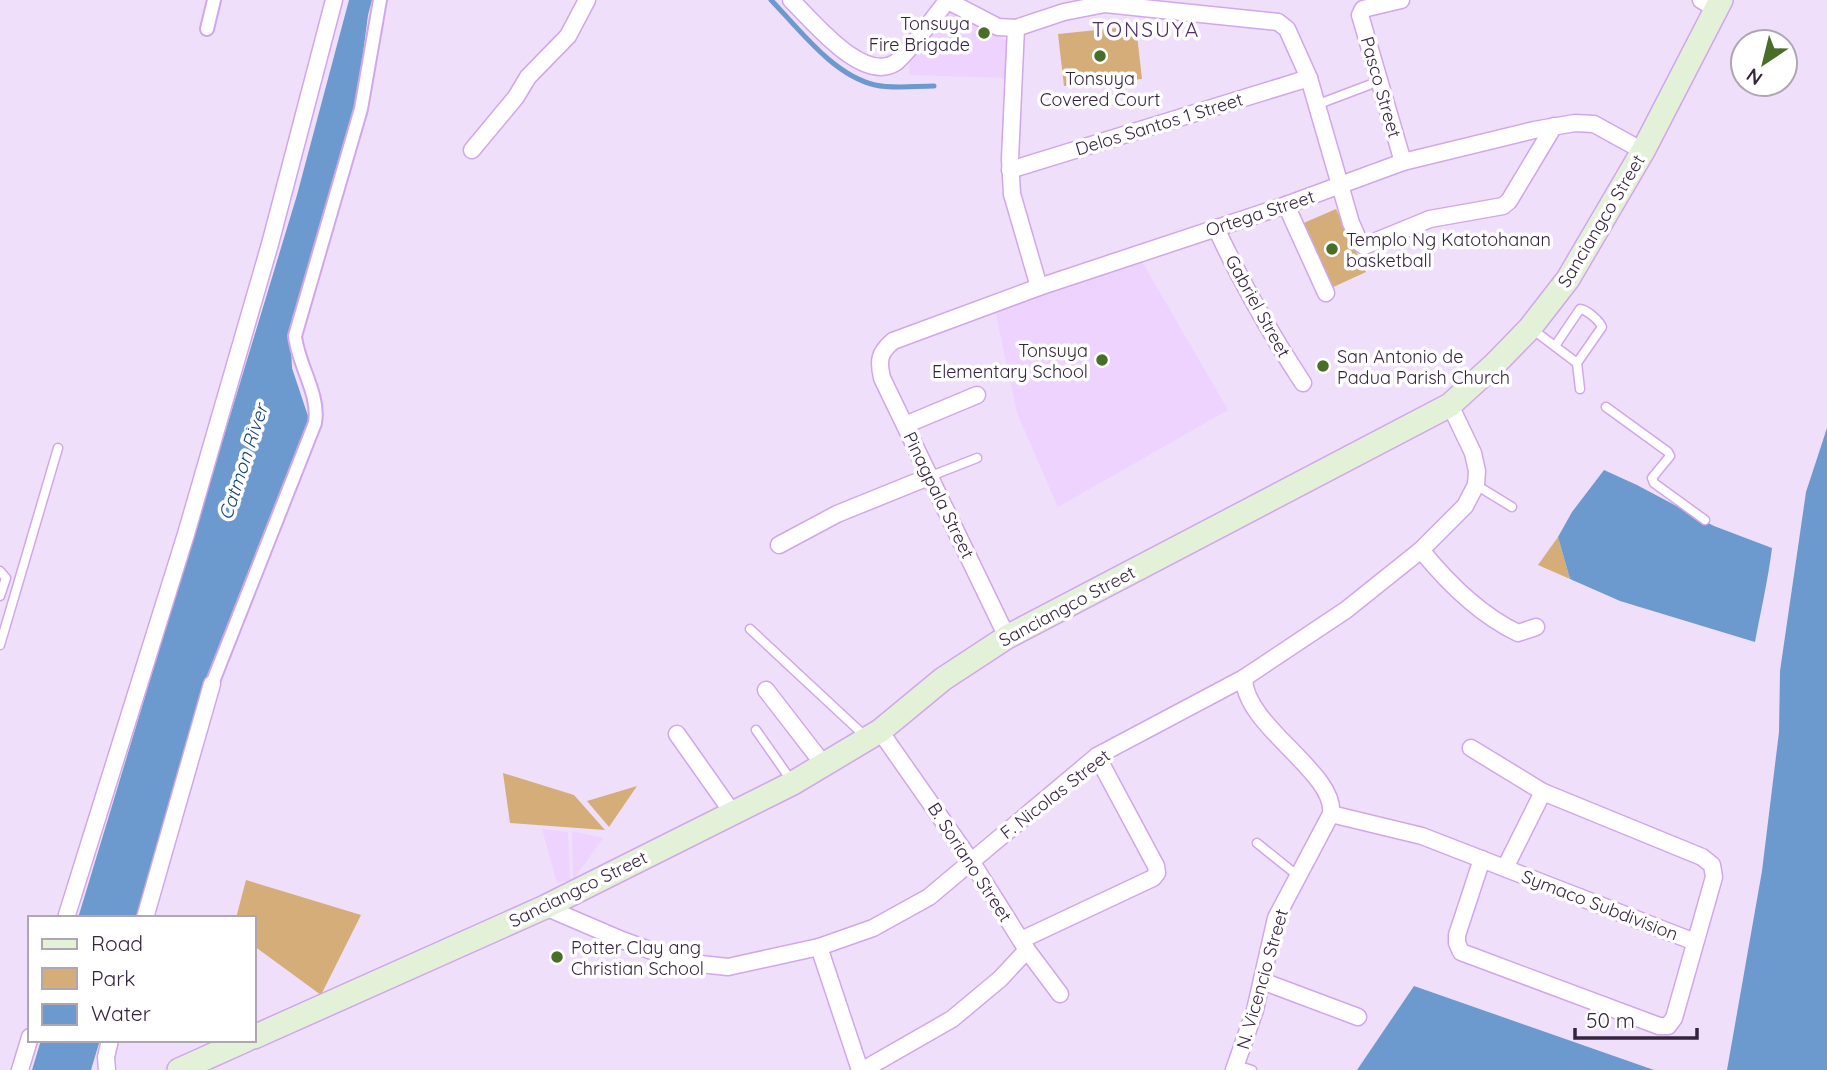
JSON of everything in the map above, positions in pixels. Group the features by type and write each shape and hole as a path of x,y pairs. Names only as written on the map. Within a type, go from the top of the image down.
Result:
{"main road":[{"name":"Sanciangco Street","path":"256,1036 545,907 732,811 793,783 874,735 943,679 1007,637 1450,405 1530,328 1568,279 1643,151 1713,3"},
{"path":"179,1070 242,1042"}],"street":[{"path":"207,29 214,0"},
{"path":"67,916 194,508 263,270 334,0"},
{"path":"146,916 212,684 314,423 315,404 297,351 295,336 361,109 380,0"},
{"path":"472,150 516,97 528,77 568,36 587,0"},
{"path":"791,0 843,50 866,66 883,67 896,62 947,0 998,27 1016,28 1105,2 1278,22 1287,29 1309,78 1351,223 1360,243 1368,245 1430,219 1503,206 1509,201 1553,126"},
{"name":"Pasco Street","path":"1401,0 1363,9 1360,15 1404,162"},
{"path":"1016,28 1010,170 1012,194 1039,287"},
{"name":"Delos Santos 1 Street","path":"1010,170 1309,78"},
{"name":"Ortega Street","path":"881,351 893,341 1039,287 1286,205 1404,162 1575,122 1594,124 1643,151"},
{"path":"1286,205 1326,293"},
{"name":"Gabriel Street","path":"1216,228 1254,303 1303,383"},
{"name":"Pinagpala Street","path":"881,351 878,362 882,378 1007,637"},
{"path":"905,425 977,395"},
{"path":"1450,405 1473,453 1477,471 1476,485"},
{"path":"779,545 838,514 931,476"},
{"name":"F. Nicolas Street","path":"545,907 682,962 727,967 819,947 873,928 929,897 1097,756 1244,678 1346,610 1420,550 1465,506 1476,485"},
{"path":"1420,550 1495,622 1518,633 1536,627"},
{"path":"1244,678 1247,698 1326,790 1331,802 1331,814"},
{"path":"766,690 824,765"},
{"path":"677,734 732,811"},
{"name":"B. Soriano Street","path":"874,735 971,860 1024,945 1060,994"},
{"name":"Symaco Subdivision","path":"1471,748 1543,792 1702,857 1712,865 1714,877 1674,1018 1668,1026 1659,1027 1461,952 1457,935 1482,859"},
{"path":"819,947 861,1070 952,1019 1000,979 1024,945 1153,878 1157,873 1154,862 1097,756"},
{"name":"Symaco Subdivision","path":"1505,868 1543,792"},
{"name":"Symaco Subdivision","path":"1331,814 1422,836 1695,942"},
{"name":"N. Vicencio Street","path":"1241,1068 1276,918 1331,814"},
{"path":"1262,981 1358,1017"},
{"path":"20,1070 28,1042"},
{"path":"107,1070 106,1057 110,1042"}],"lane":[{"path":"1316,105 1369,85"},
{"path":"1555,346 1580,310 1584,310 1600,323 1602,327 1577,363 1580,389"},
{"path":"1530,328 1577,363"},
{"path":"1606,407 1668,452 1670,456 1652,478 1654,483 1705,520"},
{"path":"0,645 58,448"},
{"path":"931,476 977,457"},
{"path":"1476,485 1512,507"},
{"path":"0,571 6,578 0,596"},
{"path":"750,629 874,735"},
{"path":"757,730 793,783"},
{"path":"1257,843 1298,876"}],"shaded area":[{"path":"949,9 1011,43 1009,78 909,75 910,53"},
{"name":"Tonsuya Elementary School","path":"1140,258 1228,410 1058,507 1017,413 995,310"},
{"path":"542,829 568,832 570,880 557,883"},
{"path":"572,831 603,838 573,880"}],"green space":[{"name":"Tonsuya Covered Court","path":"1136,26 1142,79 1064,86 1058,34"},
{"name":"Templo Ng Katotohanan basketball","path":"1336,209 1366,272 1329,289 1299,225"},
{"path":"1558,537 1570,579 1538,565"},
{"path":"503,773 574,795 605,830 510,823"},
{"path":"637,786 609,827 587,801"},
{"path":"246,880 361,915 321,995 256,947 256,916 237,916"}],"water":[{"name":"Catmon River","path":"349,0 372,0 356,109 290,327 292,368 309,419 200,697 137,916 79,916 297,195"},
{"path":"1827,428 1827,1070 1727,1070 1762,871 1779,732 1780,671 1806,492"},
{"path":"1604,470 1714,526 1772,548 1755,642 1620,601 1570,579 1558,537 1572,512"},
{"path":"1414,986 1654,1070 1357,1070"},
{"path":"40,1042 99,1042 91,1070 32,1070"}],"waterway":[{"path":"771,0 831,62 860,80 889,87 934,86"}],"place":[{"name":"Tonsuya Fire Brigade","path":"984,33"},
{"name":"Tonsuya Covered Court","path":"1100,56"},
{"name":"Templo Ng Katotohanan basketball","path":"1332,249"},
{"name":"Tonsuya Elementary School","path":"1102,360"},
{"name":"San Antonio de Padua Parish Church","path":"1323,366"},
{"name":"Potter Clay ang Christian School","path":"557,957"}],"district":[{"name":"TONSUYA","path":"1146,29"}]}
